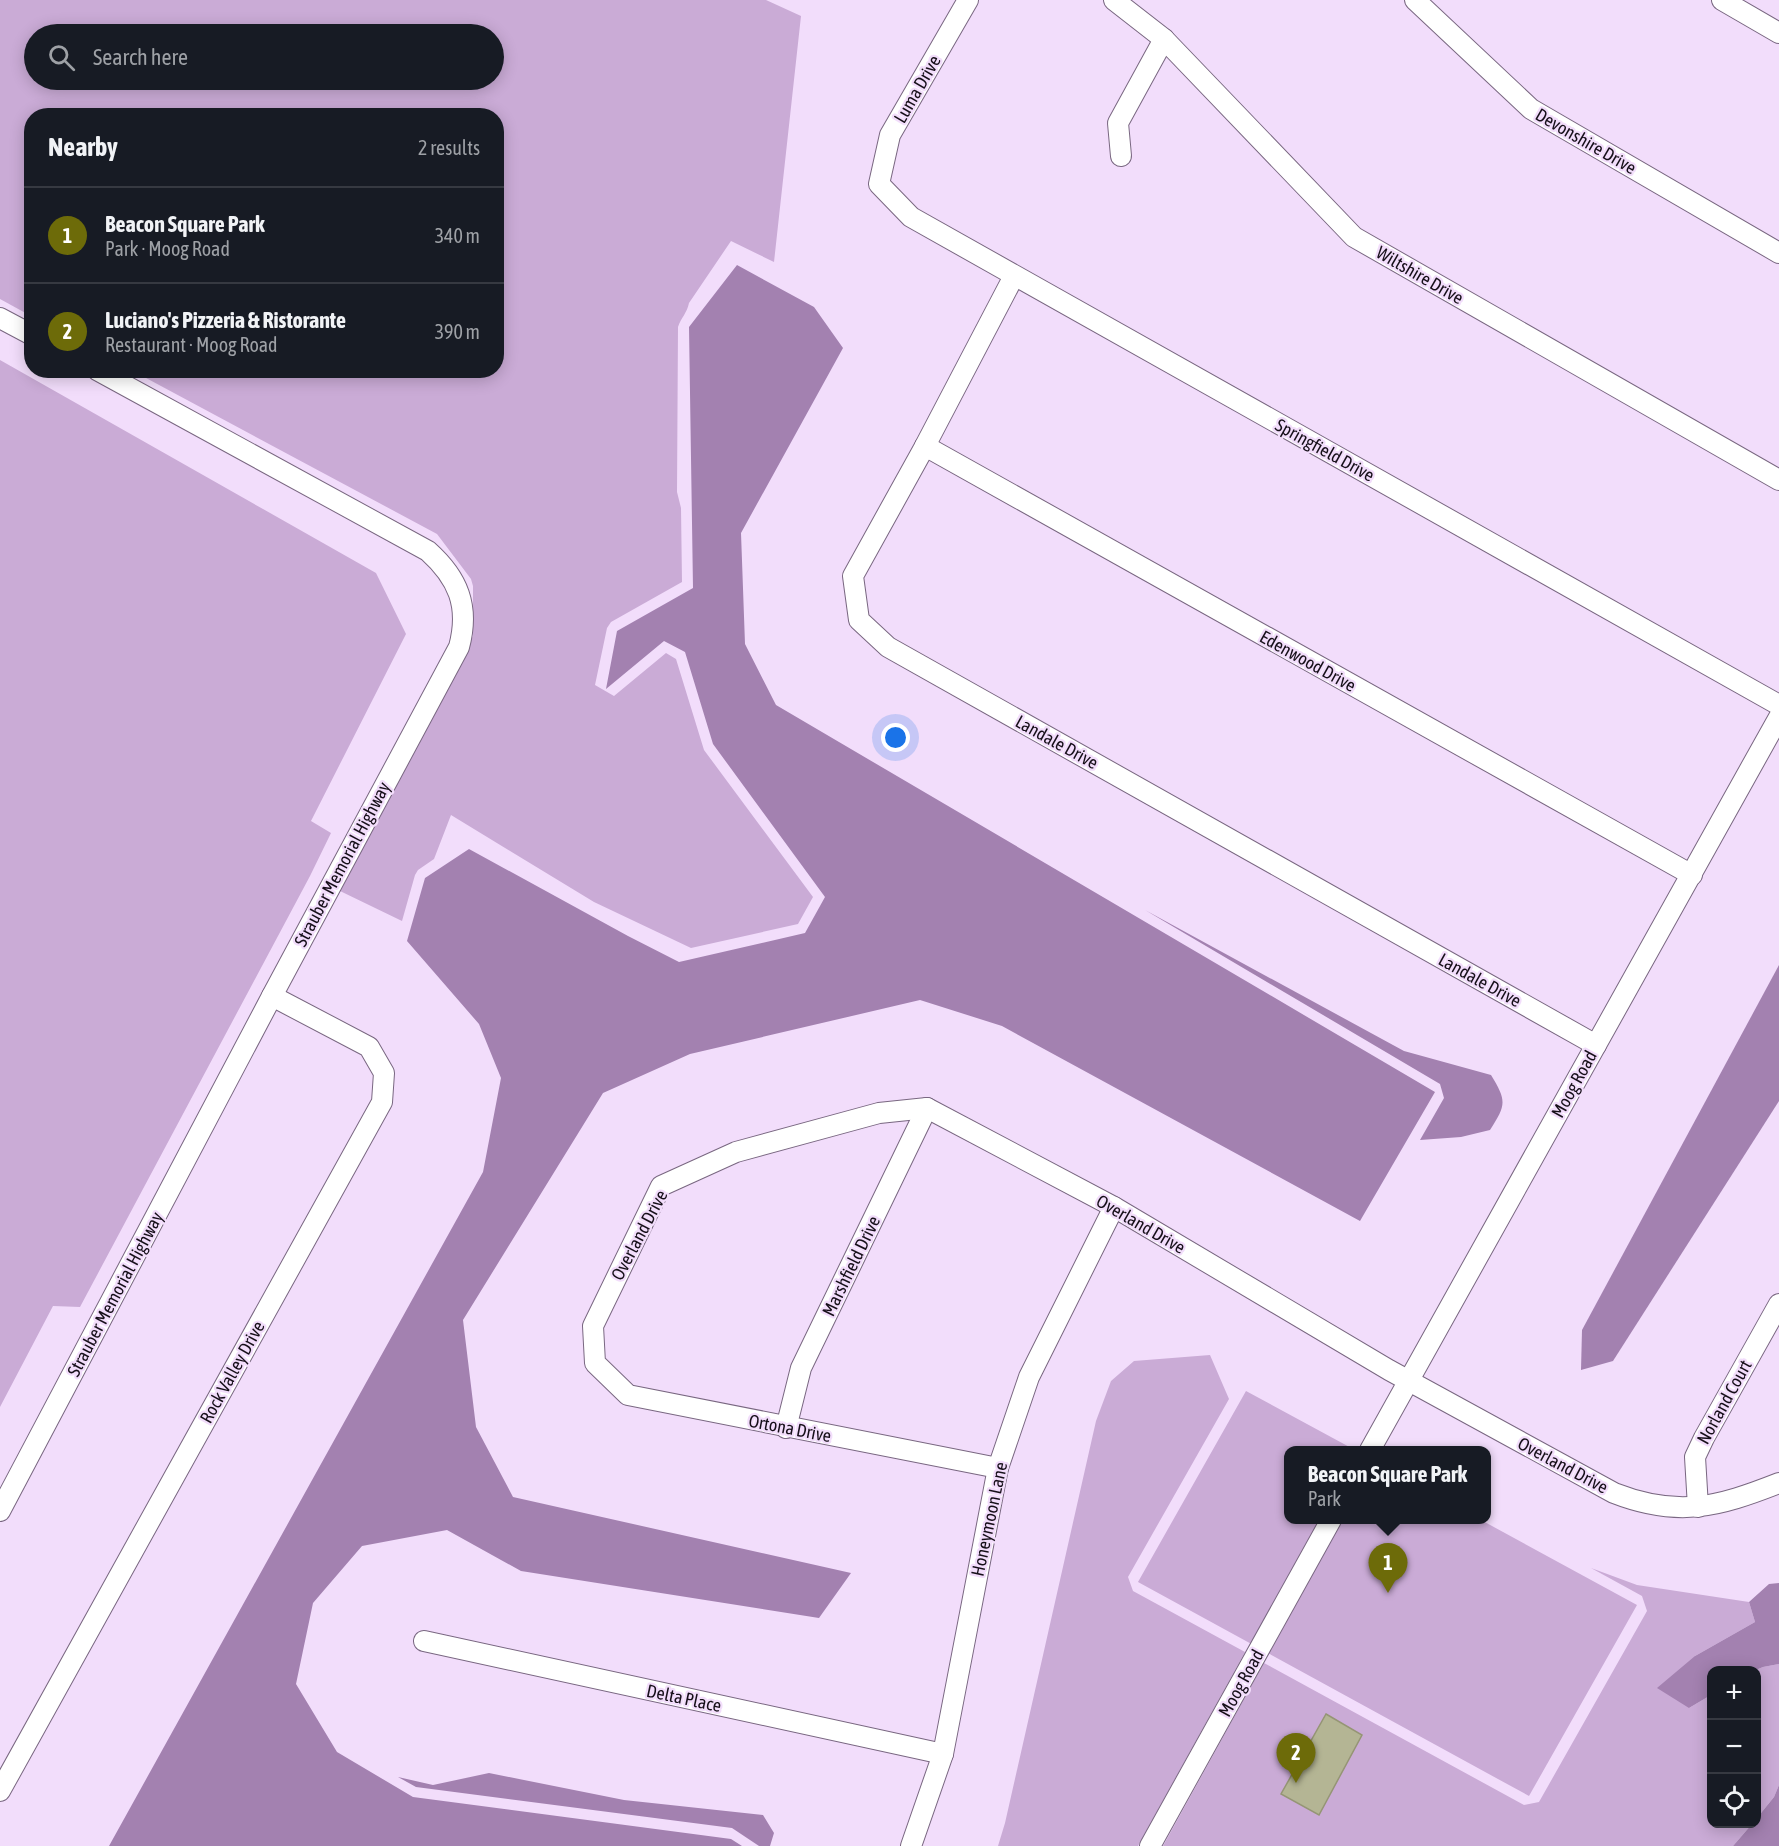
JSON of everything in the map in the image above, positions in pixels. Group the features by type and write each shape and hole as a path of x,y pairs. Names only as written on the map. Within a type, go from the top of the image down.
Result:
{"street":[{"name":"Luma Drive","path":"879,184 890,135 968,0"},
{"name":"Wiltshire Drive","path":"1113,0 1164,39 1354,237 1779,480"},
{"name":"Devonshire Drive","path":"1415,0 1531,109 1779,254"},
{"path":"1722,0 1779,33"},
{"path":"1121,156 1118,123 1164,39"},
{"name":"Springfield Drive","path":"879,184 911,217 1779,705"},
{"name":"Landale Drive","path":"1014,276 925,446 853,576 859,620 888,647 1596,1045"},
{"path":"0,318 24,331"},
{"name":"Strauber Memorial Highway","path":"0,1512 459,647 464,630 463,605 453,580 444,565 428,551 112,378"},
{"name":"Edenwood Drive","path":"925,446 1692,875"},
{"name":"Moog Road","path":"1372,1446 1779,717"},
{"name":"Rock Valley Drive","path":"0,1791 382,1102 384,1073 369,1047 272,996"},
{"name":"Overland Drive","path":"595,1362 593,1326 661,1186 736,1152 879,1113 927,1108 1114,1207 1409,1381 1614,1493 1658,1506 1698,1507 1724,1503 1779,1483"},
{"name":"Marshfield Drive","path":"786,1428 801,1368 927,1108"},
{"name":"Honeymoon Lane","path":"911,1846 943,1754 998,1468 1029,1377 1114,1207"},
{"name":"Norland Court","path":"1698,1507 1695,1457 1779,1304"},
{"name":"Ortona Drive","path":"595,1362 628,1395 998,1468"},
{"name":"Moog Road","path":"1150,1846 1329,1524"},
{"name":"Delta Place","path":"424,1641 943,1754"}],"shaded area":[{"path":"0,0 766,0 801,16 774,262 731,241 689,303 678,327 677,492 681,508 682,582 611,622 607,628 595,685 614,696 666,653 676,659 704,750 813,897 798,924 691,948 594,902 451,815 434,859 418,870 415,875 402,921 340,891 473,636 471,579 437,534 146,378 504,378 504,108 24,108 24,312 0,299"},
{"path":"737,265 814,307 843,348 741,533 745,644 776,705 1435,1092 1360,1221 1002,1026 920,1000 690,1054 603,1093 463,1320 476,1427 513,1497 851,1573 819,1618 521,1571 447,1530 362,1546 313,1603 296,1684 337,1752 413,1797 731,1839 742,1846 109,1846 483,1172 501,1078 479,1024 407,941 425,878 469,849 679,962 805,933 825,897 713,744 685,652 664,641 606,689 617,631 693,588 689,327"},
{"path":"0,360 24,374 24,378 32,378 376,573 406,634 311,821 331,833 310,876 80,1307 53,1306 0,1407"},
{"path":"1145,910 1404,1051 1491,1075 1502,1097 1502,1108 1495,1122 1490,1130 1461,1137 1420,1140 1444,1098 1440,1084"},
{"path":"1779,965 1779,1101 1613,1361 1581,1370 1582,1330"},
{"path":"1210,1355 1229,1399 1128,1577 1133,1591 1245,1652 1138,1846 998,1846 1096,1421 1111,1381 1134,1361"},
{"path":"1246,1391 1348,1446 1284,1446 1284,1524 1488,1524 1637,1605 1529,1796 1138,1582"},
{"path":"1591,1568 1637,1585 1749,1602 1755,1622 1695,1656 1689,1708 1707,1697 1707,1828 1749,1828 1733,1846 1163,1846 1264,1663 1524,1805 1539,1802 1647,1611 1642,1596"},
{"path":"1779,1583 1779,1664 1761,1668 1761,1666 1707,1666 1707,1697 1689,1708 1657,1688 1695,1656 1755,1622 1749,1602 1769,1584"},
{"path":"1779,1664 1779,1785 1774,1797 1761,1813 1761,1668"},
{"path":"489,1773 624,1800 763,1815 774,1833 770,1846 759,1846 732,1828 416,1787 398,1777 433,1785"},
{"path":"1779,1785 1779,1846 1733,1846 1749,1828 1761,1828 1761,1813 1774,1797"}],"building":[{"path":"1326,1714 1362,1735 1319,1815 1281,1794"}],"place":[{"name":"Beacon Square Park","path":"1388,1593"},
{"name":"Luciano's Pizzeria & Ristorante","path":"1296,1783"}]}
